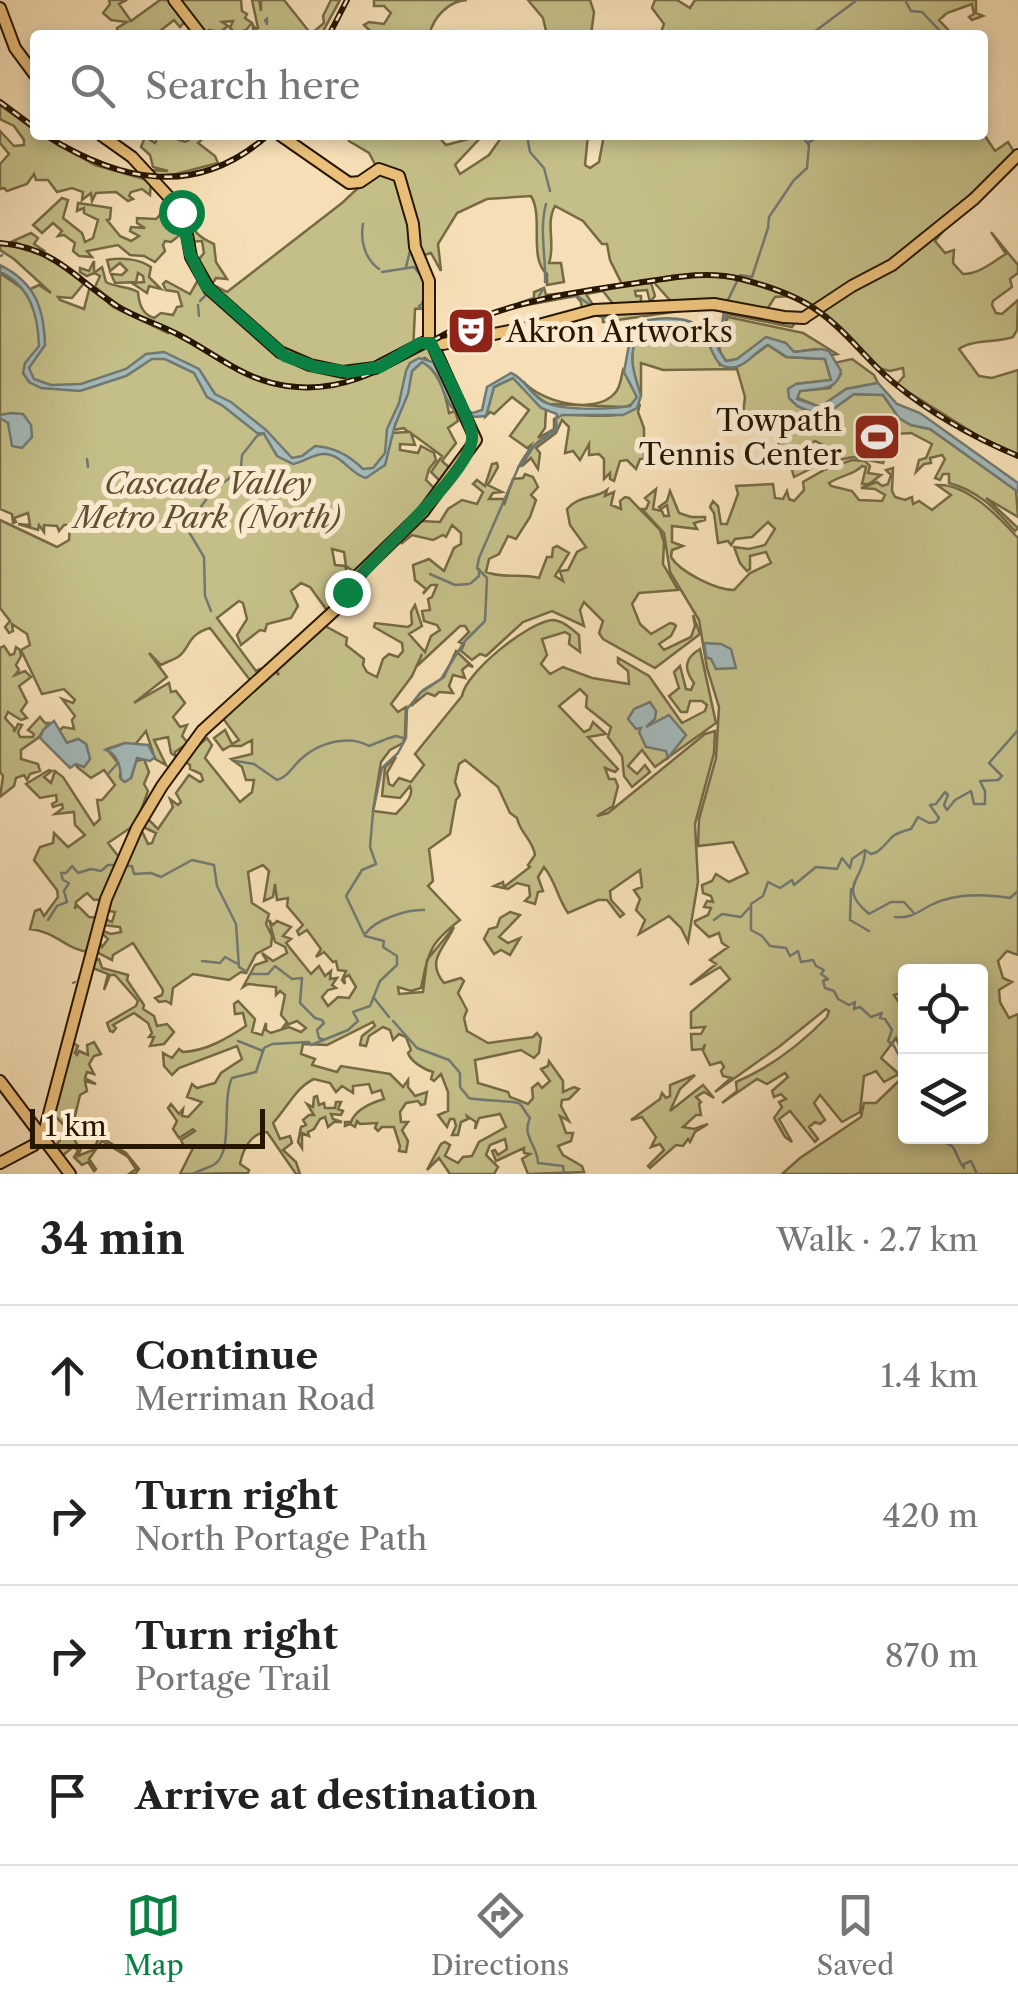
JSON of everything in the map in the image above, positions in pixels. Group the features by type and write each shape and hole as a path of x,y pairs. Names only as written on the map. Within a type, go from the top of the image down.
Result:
{"main road":[{"path":"174,0 197,30"},
{"path":"0,8 16,48 30,69"},
{"path":"108,140 132,157 178,207 185,222 190,254 206,286 285,356 316,367 348,372 380,367 433,344 535,326 586,311 716,304 805,318 892,265 974,199 1018,155"},
{"path":"0,1163 18,1156 42,1132 104,904 162,786 205,728 334,612 360,574 416,520 469,451 474,437 433,344 429,281 415,247 413,224 399,176 379,169 360,182 349,183 287,140"},
{"path":"0,1081 70,1174"}],"green space":[{"path":"109,0 127,0 119,4 131,21 160,0 172,0 186,20 180,27 174,20 161,30 118,30 127,22 111,20 103,13"},
{"path":"176,0 241,0 245,18 252,23 246,30 232,30 233,21 222,22 228,26 223,30 198,30"},
{"path":"252,0 259,0 261,11 261,0 284,0 308,30 253,30 253,25 258,28"},
{"path":"331,0 340,0 324,30 316,30 324,23"},
{"path":"374,0 467,0 443,11 431,30 369,30 364,25 384,24 391,13 384,6 374,6"},
{"path":"528,0 590,0 594,12 592,30 546,30 543,18"},
{"path":"655,0 677,0 690,8 695,0 976,0 976,13 983,16 972,20 969,17 974,14 972,4 947,13 939,20 948,30 662,30 664,24 652,8"},
{"path":"0,105 30,126 30,140 51,140 95,165 151,181 150,195 142,189 131,192 129,196 133,199 128,201 116,192 96,193 92,201 91,193 82,200 83,192 72,188 57,192 48,180 36,180 34,174 27,184 7,191 0,189 0,164 9,154 0,143 0,131 14,146 24,145 24,140 14,126 0,119"},
{"path":"144,140 201,140 198,143 218,163 153,176 147,170 168,171 153,167 150,155 141,147"},
{"name":"Cascade Valley Metro Park (North)","path":"349,140 442,140 446,145 478,140 455,165 460,174 489,155 500,140 588,140 585,165 590,168 599,162 603,140 988,140 995,151 1008,142 1016,155 971,200 876,274 814,308 792,296 775,297 764,314 797,320 792,327 701,308 603,322 602,311 675,306 651,279 622,284 607,244 602,244 583,221 555,206 549,263 561,263 564,282 547,285 547,274 538,258 531,196 487,199 457,213 438,244 441,271 431,253 417,257 426,281 427,308 415,309 413,353 430,345 447,388 440,371 425,358 411,363 403,398 388,435 387,453 379,467 385,465 392,433 408,432 404,428 393,430 412,371 422,362 437,378 449,413 455,411 458,421 448,428 456,443 442,461 452,470 442,483 431,472 442,456 411,433 415,445 400,444 400,450 418,453 421,446 434,453 436,460 426,480 437,491 418,516 357,574 346,566 344,552 332,549 335,565 345,566 349,579 352,572 354,577 329,613 310,587 301,583 291,591 298,606 291,618 267,624 265,631 260,630 241,645 237,635 247,619 243,603 239,601 217,618 256,671 266,672 253,684 210,628 197,634 178,657 161,665 149,653 167,677 134,703 169,683 171,692 176,691 185,703 173,717 180,727 187,725 182,736 188,743 175,756 168,737 154,740 166,765 155,759 146,731 134,746 125,743 107,749 121,767 120,777 124,781 131,778 136,761 144,759 149,772 144,784 148,791 136,824 108,843 122,861 106,899 94,900 87,893 76,902 75,909 77,905 89,917 100,918 90,952 30,929 35,911 40,909 44,916 58,897 34,860 40,847 53,843 54,833 68,847 85,835 75,825 74,812 55,814 63,808 62,804 53,807 56,795 40,798 26,784 49,770 52,771 44,777 51,783 55,771 94,825 100,819 97,800 102,800 115,785 104,770 91,778 77,767 76,764 84,767 90,759 86,744 78,739 67,743 59,731 63,727 74,729 75,716 62,699 73,703 75,700 64,689 42,694 21,650 30,645 27,634 12,624 13,631 9,633 5,627 10,621 0,608 0,520 57,547 69,540 70,525 59,531 57,526 44,525 44,532 39,525 38,530 18,524 30,525 28,513 14,518 13,523 12,514 0,509 0,273 26,291 39,285 51,293 0,250 0,245 28,248 13,241 31,233 38,238 34,244 43,250 34,250 56,260 85,282 72,298 58,297 60,300 84,309 90,286 113,307 168,333 170,329 125,310 95,287 100,276 94,273 102,267 106,282 138,292 146,314 154,318 161,313 173,315 182,306 178,292 166,290 166,281 190,294 198,280 208,286 196,263 204,253 202,241 188,242 185,218 191,220 199,235 214,244 216,262 227,279 216,278 212,284 227,292 342,203 357,189 353,185 361,185 377,168 369,153"},
{"path":"62,198 68,200 63,218 82,233 85,242 93,238 98,220 84,213 84,208 77,211 78,203 111,208 107,220 120,236 131,241 139,236 130,231 131,227 145,228 137,223 137,218 156,219 171,203 175,211 168,215 173,222 179,216 184,232 171,242 165,241 165,251 155,262 130,255 118,245 87,251 92,257 79,256 73,251 75,243 64,235 58,236 62,231 53,223 42,233 33,225"},
{"path":"945,229 935,241 945,253 954,250 953,263 963,274 980,270 1006,254 991,232 1018,265 1018,273 1010,279 1012,287 992,305 996,313 1002,314 1018,300 1017,330 1013,337 959,349 979,376 992,378 1018,370 1018,455 980,437 902,388 897,384 904,376 903,368 878,368 818,310"},
{"path":"130,259 146,264 151,267 149,277 161,289 149,286 147,293 132,283 144,282 138,273 136,282 115,283 111,274 122,275 127,270 120,263 110,271 107,260"},
{"path":"94,261 94,273 87,276 80,268 89,271"},
{"path":"651,283 655,296 650,302 647,290 635,291 636,296 641,296 641,304 614,305 603,291 586,294 593,305 582,309 576,296 521,306 519,303 534,298 534,292 544,288 546,295"},
{"path":"728,317 803,333 837,354 816,349 794,352 784,342 753,348 726,361 719,345"},
{"path":"638,327 695,328 708,341 720,365 749,359 768,345 786,357 825,359 831,380 796,384 792,401 804,410 833,409 854,394 883,395 899,418 930,429 1016,490 1018,517 986,498 1018,528 1015,531 978,496 949,483 949,474 943,474 940,480 935,478 945,459 942,455 930,458 931,463 916,472 919,460 926,458 932,444 911,433 896,434 883,463 853,457 835,461 827,447 815,441 806,447 814,467 794,477 779,459 778,420 742,423 745,397 737,369 663,370 641,363 641,396 632,355"},
{"path":"852,359 874,375 878,383 846,389 820,407 795,397 800,391 830,388 841,374 834,363"},
{"path":"623,370 637,397 625,407 548,404 523,381 554,400 595,404 615,393"},
{"path":"513,378 546,410 545,428 538,438 554,429 554,419 562,415 614,415 640,404 644,459 640,459 636,469 627,460 620,461 614,481 610,473 604,479 604,459 599,454 589,455 589,444 580,460 573,451 565,453 569,427 562,420 556,433 536,448 540,453 538,469 531,458 522,466 531,445 527,448 510,436 529,410 512,397 494,414 486,416 494,387"},
{"path":"852,460 865,461 870,466 868,473 881,475 862,484 866,467 862,466 829,483 852,491 859,500 882,501 885,495 861,488 877,482 882,486 888,484 891,475 886,470 893,468 895,497 912,497 913,504 919,501 932,510 951,495 937,485 960,489 982,503 1018,538 1018,955 1007,951 998,961 1003,978 1012,982 999,990 1000,1002 1009,1018 1018,1014 1018,1174 782,1174 861,1117 864,1103 876,1103 898,1082 898,1144 988,1144 988,964 898,964 898,994 894,995 898,1001 898,1043 896,1038 881,1058 898,1075 884,1082 876,1071 864,1076 860,1112 842,1122 820,1095 814,1103 825,1120 809,1127 818,1139 815,1142 790,1111 779,1119 792,1142 774,1118 782,1107 779,1102 786,1099 781,1094 774,1097 772,1091 788,1077 785,1073 767,1084 757,1079 722,1103 737,1091 736,1082 795,1046 829,1011 826,1009 715,1092 731,1078 723,1076 721,1062 710,1065 703,1051 705,1044 703,1049 692,1050 691,1034 701,1034 705,1027 691,1028 691,1012 730,979 720,967 690,985 716,964 710,960 728,947 719,933 709,937 695,924 708,915 711,908 704,907 707,901 713,902 711,896 703,893 702,885 712,881 716,874 729,882 748,873 733,842 698,846 699,819 716,758 719,707 699,620 670,572 664,533 642,509 649,502 645,498 656,489 653,509 662,511 664,516 669,516 667,505 659,507 667,501 670,491 679,513 705,517 694,523 697,529 672,526 672,542 683,546 672,550 671,557 699,579 734,590 750,573 771,563 766,552 750,556 747,571 734,547 765,545 775,529 768,522 752,537 735,539 731,545 728,541 718,543 710,507 713,501 718,506 721,524 727,524 738,494 736,486 773,484 775,498 783,499 787,491 794,501 804,490 803,482"},
{"path":"497,463 498,467 488,485 502,492 493,493 489,499 504,499 504,505 513,479 525,474 533,477 538,487 531,495 536,500 530,517 516,539 508,536 499,554 489,559 486,572 539,578 547,557 552,557 557,546 569,553 555,576 563,581 560,571 568,570 577,552 586,547 570,525 567,509 607,490 605,496 614,492 611,505 621,509 620,501 629,498 660,530 663,564 678,590 639,593 632,604 640,624 651,634 670,623 676,626 671,636 659,644 664,650 691,637 693,615 700,634 655,668 603,639 599,633 603,621 584,602 580,610 584,626 552,611 523,622 486,656 480,654 472,660 461,651 464,644 459,642 469,632 460,626 417,666 422,654 412,676 391,704 398,712 406,707 405,736 403,743 390,750 381,762 373,811 396,814 411,793 410,786 400,798 382,796 385,767 396,757 387,773 389,784 393,786 399,778 411,782 424,765 415,754 462,696 474,674 499,650 541,623 559,622 579,635 580,652 569,644 570,635 565,632 542,639 547,655 541,664 550,674 563,667 592,678 629,684 628,671 618,663 618,658 649,676 682,723 705,711 707,705 690,701 687,712 681,712 669,696 679,688 674,672 680,666 686,689 691,690 694,683 687,664 700,649 716,723 655,767 642,750 628,766 637,774 645,765 650,772 632,787 624,776 622,756 608,737 611,727 586,707 587,696 580,689 559,706 584,732 593,722 606,734 588,737 618,769 615,772 605,768 609,779 615,779 618,786 613,806 597,816 608,813 705,734 715,731 714,753 695,824 698,882 688,942 669,916 639,934 645,920 636,910 640,899 634,890 642,887 640,870 610,891 611,900 624,914 620,917 607,900 568,913 544,867 538,877 543,891 538,892 535,904 525,901 530,896 529,886 517,883 508,889 494,886 503,882 504,887 530,867 535,855 498,787 465,760 459,764 455,782 460,795 450,834 429,849 433,881 428,886 460,920 436,942 428,959 454,927 438,954 436,968 444,983 461,978 464,981 458,993 467,1010 467,1031 488,1043 533,1037 537,1033 541,1038 539,1053 534,1058 521,1050 475,1060 478,1083 508,1092 510,1097 528,1104 533,1098 532,1088 538,1083 542,1088 550,1081 541,1069 549,1061 563,1081 563,1092 579,1089 562,1100 569,1121 560,1116 566,1133 573,1133 571,1141 558,1146 584,1172 528,1174 522,1159 530,1154 524,1153 524,1148 496,1161 492,1151 498,1155 507,1149 505,1139 490,1145 486,1155 498,1167 494,1174 450,1174 439,1158 427,1170 441,1144 450,1145 445,1156 458,1163 463,1157 472,1156 479,1142 506,1127 500,1114 479,1118 475,1129 476,1122 467,1116 458,1135 452,1135 454,1119 450,1119 447,1127 438,1115 448,1111 448,1092 441,1074 434,1081 431,1079 433,1072 408,1053 411,1050 406,1037 399,1034 393,1040 390,1030 383,1027 369,1036 366,1046 360,1045 362,1036 375,1026 373,1022 327,1045 303,1044 301,1054 315,1059 312,1065 337,1072 341,1066 390,1074 403,1087 408,1080 415,1096 427,1092 425,1104 406,1103 400,1112 401,1122 408,1122 402,1130 408,1141 406,1152 399,1151 394,1127 378,1131 377,1123 357,1121 355,1127 345,1126 361,1109 384,1099 381,1090 372,1093 369,1084 353,1086 353,1093 342,1086 336,1092 330,1083 314,1079 273,1123 280,1139 290,1136 292,1143 283,1150 296,1162 300,1174 296,1174 267,1132 256,1135 246,1148 240,1164 248,1173 180,1174 193,1148 184,1147 181,1140 195,1131 179,1138 173,1129 177,1121 168,1108 171,1104 179,1114 183,1109 182,1116 188,1117 202,1102 187,1097 192,1084 197,1088 215,1083 221,1073 242,1059 237,1046 179,1068 172,1075 164,1066 163,1053 172,1058 179,1049 183,1052 208,1047 246,1026 243,1013 235,1014 234,1004 238,1001 255,1019 252,1032 262,1035 266,1023 266,1030 271,1033 289,1027 301,1032 306,1028 297,1021 284,1026 287,1022 281,1015 285,995 280,991 276,995 276,987 243,987 255,965 267,961 262,953 273,961 287,953 285,947 275,942 269,920 273,925 277,921 291,927 283,936 291,939 286,943 311,974 319,966 325,976 331,971 330,979 337,978 332,985 336,988 322,997 328,1006 338,997 349,998 356,987 349,975 344,978 345,984 342,980 346,971 338,970 336,961 324,952 316,957 321,949 307,930 299,935 297,931 303,925 287,906 288,898 277,900 275,884 273,897 264,901 269,871 263,865 248,872 252,903 269,914 266,924 272,936 271,946 256,954 246,973 229,980 193,974 173,988 171,1004 155,998 163,990 133,943 113,955 112,960 95,951 98,940 102,947 108,939 103,934 98,938 100,930 121,932 120,927 102,925 105,919 112,922 115,912 109,911 107,904 141,829 148,844 156,833 141,826 148,819 158,829 173,807 170,799 178,805 181,802 176,793 189,775 203,780 182,760 207,738 212,745 205,758 240,802 252,792 254,780 246,780 242,767 231,759 252,754 252,740 223,750 214,738 225,730 232,744 239,740 222,717 273,670 279,675 276,669 325,626 347,638 346,645 364,659 367,672 377,677 383,659 389,654 398,657 403,651 402,643 374,627 375,623 408,627 415,605 422,626 409,634 425,652 431,636 440,630 424,621 422,611 430,610 428,599 437,585 431,585 423,594 426,589 415,580 413,565 429,559 444,571 454,548 461,544 461,533 452,525 446,537 433,540 412,535 402,543 400,539 421,521 440,522 448,509 462,500 477,504 483,492 473,484 477,480 485,486 492,464","holes":["427,964 423,992 399,994 398,987 411,991 421,988"]},
{"path":"4,646 10,655 16,647 20,650 15,675 25,671 31,677 19,686 27,702 21,711 27,718 21,720 8,712 5,718 14,732 18,724 22,725 20,737 33,737 28,730 40,717 49,723 38,738 21,750 21,759 38,764 40,771 30,774 27,780 24,775 16,778 14,786 0,797 0,648"},
{"path":"456,651 473,667 468,665 462,670 465,678 453,675 449,686 453,693 427,693 411,706 420,693 444,677"},
{"path":"510,912 520,915 499,937 508,943 520,938 510,955 501,950 494,954 484,939 489,929 497,927 500,918"},
{"path":"99,959 102,968 128,975 143,1009 154,1016 157,1026 167,1024 174,1032 164,1044 150,1046 154,1037 149,1037 152,1033 148,1023 134,1013 110,1031 107,1023 138,1001 115,975 110,975 104,990 108,974 90,967"},
{"path":"70,1041 78,1046 77,1055 79,1051 88,1055 87,1045 94,1042 101,1054 89,1064 94,1074 87,1072 85,1078 96,1084 85,1081 87,1091 80,1095 71,1133 78,1146 82,1146 78,1156 93,1150 98,1140 95,1138 101,1137 126,1153 139,1169 135,1174 129,1174 136,1169 128,1157 102,1141 89,1159 94,1171 88,1162 82,1165 74,1157 78,1151 74,1146 61,1157 54,1148 68,1129 52,1113"},
{"path":"695,1075 680,1089 670,1111 703,1085 714,1098 704,1092 696,1097 701,1102 701,1115 683,1127 694,1129 708,1124 695,1132 690,1142 688,1139 683,1146 676,1145 650,1168 664,1150 660,1144 651,1147 656,1137 642,1117 631,1120 660,1099 662,1093 666,1098 670,1096 670,1085"},
{"path":"317,1096 319,1105 324,1103 325,1108 335,1108 336,1102 341,1102 341,1115 331,1114 342,1122 328,1127 325,1117 320,1119 308,1132 309,1136 302,1133 302,1148 298,1142 301,1127 306,1125 303,1120 314,1115 307,1104 313,1107"}],"shaded area":[{"path":"0,265 22,279 40,308 45,345 29,368 34,379 51,385 81,384 126,369 146,354 164,352 199,369 215,394 266,430 292,458 315,446 341,453 363,469 373,468 385,453 387,429 399,403 406,371 419,358 433,362 456,407 473,413 482,410 487,387 511,373 549,404 584,409 630,406 637,397 624,372 633,323 677,319 697,324 715,337 727,311 718,349 726,361 737,359 766,337 786,343 794,352 829,351 841,371 839,378 826,388 800,391 797,399 820,407 846,389 878,383 897,404 920,413 1018,483 1018,492 930,429 899,418 883,395 854,394 833,409 816,414 797,406 789,398 788,389 796,384 831,380 825,359 787,357 768,345 741,365 728,367 717,361 700,331 670,324 638,327 632,362 641,396 637,408 623,415 562,415 556,419 557,414 541,408 513,378 494,387 486,416 469,416 451,406 438,378 422,362 412,371 385,465 366,478 330,455 316,455 293,464 277,456 264,434 207,397 194,373 165,359 152,359 126,376 80,391 41,388 29,382 23,373 25,363 39,346 37,323 25,293 0,272"},
{"path":"11,413 23,414 31,425 32,437 22,448 12,446 8,423 0,418"},
{"path":"556,420 557,430 534,446 519,466 530,449 555,429"},
{"path":"704,643 731,649 736,668 716,669 706,657"},
{"path":"650,702 656,711 655,719 646,727 669,715 686,735 668,758 666,751 646,747 641,728 636,729 628,719 634,709"},
{"path":"54,721 67,743 78,739 86,744 90,759 84,767 76,764 70,768 40,738"},
{"path":"125,743 148,745 155,757 150,761 137,758 131,778 125,782 116,758 106,750"}],"waterway":[{"path":"817,30 857,0"},
{"path":"905,0 911,11 922,12 939,30"},
{"path":"265,20 267,24 267,18"},
{"path":"528,140 530,152 544,168 550,191"},
{"path":"727,302 740,275 752,277 769,217 807,168 809,145 805,140"},
{"path":"808,143 812,140"},
{"path":"545,282 546,204"},
{"path":"363,224 365,249 379,269"},
{"path":"406,267 411,247"},
{"path":"382,272 414,267 422,277"},
{"path":"539,296 543,289"},
{"path":"420,309 425,293"},
{"path":"200,301 206,295"},
{"path":"540,300 576,295 593,307"},
{"path":"198,305 199,316"},
{"path":"596,315 604,318 611,314"},
{"path":"211,611 205,596 204,557 186,527 214,489 237,473 242,455 264,433"},
{"path":"87,459 88,467"},
{"path":"193,1174 221,1157 232,1078 256,1072 264,1048 272,1044 311,1045 348,1030 358,1021 353,1012 370,1006 380,981 397,965 397,956 383,947 384,941 365,936 346,896 362,870 376,864 370,847 373,812 382,768 398,753 406,738 407,709 423,690 441,679 464,642 485,621 487,578 477,568 479,558 519,466"},
{"path":"471,583 479,576 479,569"},
{"path":"430,574 455,585 469,584"},
{"path":"898,1054 888,1041 892,1030 880,1018 882,1013 871,1017 860,1007 854,1009 855,1002 849,1005 838,999 834,991 825,988 823,981 828,979 813,960 801,962 798,951 790,956 786,948 770,946 751,930 751,904 763,896 768,882 780,888 792,880 794,885 816,867 837,869 842,858 850,868 852,859 865,850 877,852 893,836 911,829 918,817 936,822 939,818 930,805 936,804 945,792 947,810 971,791 974,804 985,804 980,781 998,780 1002,776 989,763 1018,730"},
{"path":"386,739 403,738"},
{"path":"236,761 254,764 277,780 308,753 324,745 352,741 369,746 384,740"},
{"path":"108,774 118,763"},
{"path":"865,852 853,890 859,904 869,914 891,902 904,902 913,912"},
{"path":"127,866 132,866 134,874 161,877 192,860 214,865 217,886 236,924 239,967 247,972"},
{"path":"48,920 57,906 67,902 64,891 69,883 61,873 72,866 78,873 119,865"},
{"path":"851,889 850,920 869,931"},
{"path":"895,917 910,916 950,898 1010,898 1018,891"},
{"path":"714,920 722,914 741,917 749,908"},
{"path":"366,933 392,916 424,910"},
{"path":"202,961 220,963 225,957 238,964"},
{"path":"251,974 268,974 275,966 292,979 302,978 300,1003 324,1023 317,1030 324,1040"},
{"path":"374,998 389,1017"},
{"path":"393,1021 417,1048 449,1060 460,1073 460,1087 469,1098 520,1104 530,1118 527,1130 538,1163 563,1166 564,1174"},
{"path":"238,1041 263,1051"},
{"path":"947,1144 964,1168 971,1161 977,1174"}],"railway":[{"path":"332,30 347,0"},
{"path":"0,102 30,124"},
{"path":"54,140 101,164 158,177 186,176 213,169 261,140"},
{"path":"0,243 36,251 117,306 179,335 243,372 287,386 335,385 357,379 461,326 525,303 676,277 715,275 741,279 809,305 908,394 953,424 1018,456"}],"place":[{"name":"Akron Artworks","path":"471,331"},
{"name":"Towpath Tennis Center","path":"877,437"}],"route":[{"path":"181,212 190,254 206,286 285,356 348,372 380,367 420,343 431,343 472,433 469,451 425,509 364,569 347,592"}]}
